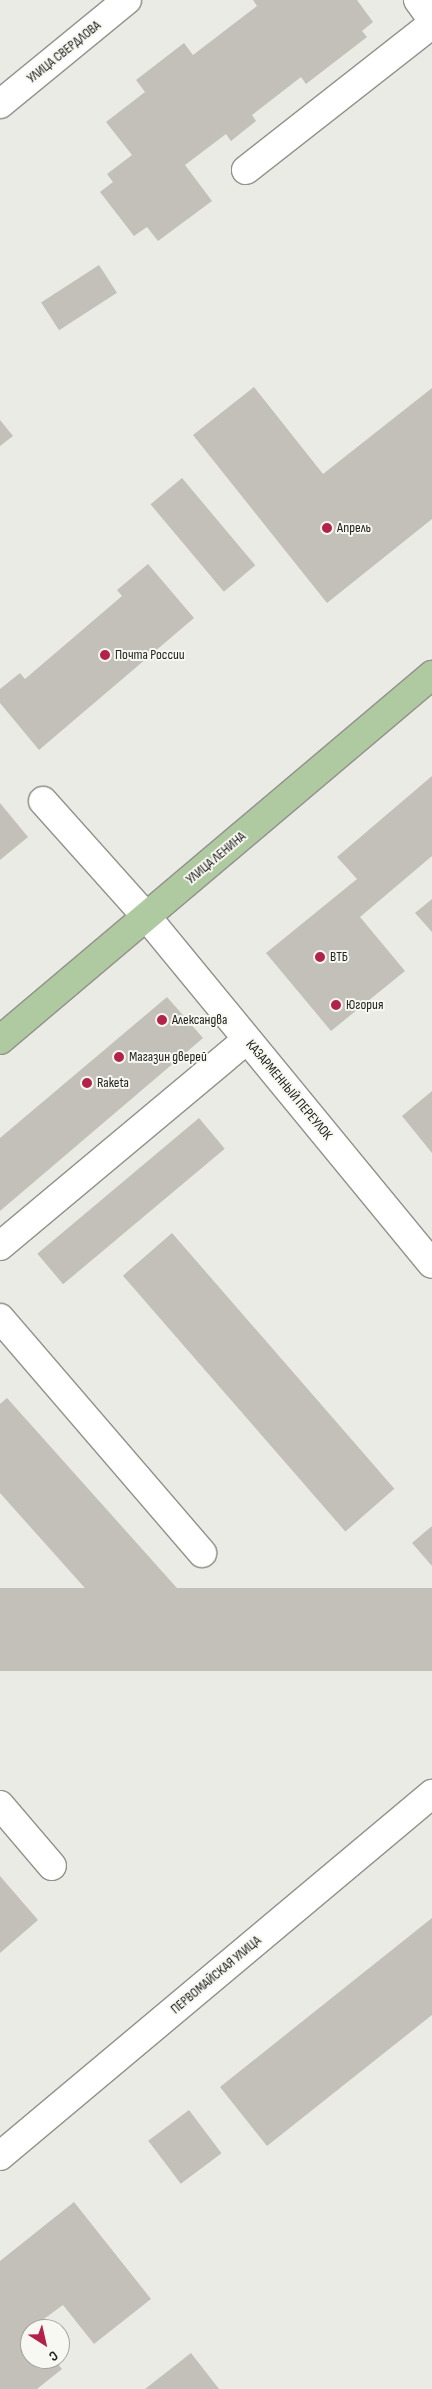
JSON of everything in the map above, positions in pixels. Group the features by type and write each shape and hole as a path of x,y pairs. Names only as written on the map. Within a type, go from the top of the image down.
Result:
{"main road":[{"name":"УЛИЦА ЛЕНИНА","path":"0,1040 432,675"}],"street":[{"name":"УЛИЦА СВЕРДЛОВА","path":"0,104 127,0"},
{"path":"418,0 432,20"},
{"path":"246,170 432,24"},
{"name":"КАЗАРМЕННЫЙ ПЕРЕУЛОК","path":"43,801 146,916 432,1264"},
{"path":"0,1246 246,1040"},
{"path":"0,1318 202,1553"},
{"name":"ПЕРВОМАЙСКАЯ УЛИЦА","path":"0,2156 432,1794"},
{"path":"0,1805 52,1866"}],"building":[{"path":"253,0 357,0 373,22 362,31 367,37 306,84 301,77 252,115 256,121 231,141 226,134 185,165 212,201 158,241 147,227 134,236 100,192 113,182 107,174 132,155 106,122 145,92 136,80 184,43 193,55 257,6"},
{"path":"99,265 117,293 59,330 41,303"},
{"path":"254,387 323,474 432,388 432,519 327,603 193,435"},
{"path":"0,420 13,436 0,446"},
{"path":"182,478 255,565 224,592 151,504"},
{"path":"148,564 194,618 39,750 0,703 0,689 20,673 25,679 122,596 117,590"},
{"path":"432,776 432,856 360,917 405,971 331,1031 266,953 357,879 337,857"},
{"path":"0,803 28,837 0,860"},
{"path":"432,899 432,932 415,913"},
{"path":"167,997 203,1038 0,1211 0,1138"},
{"path":"432,1091 432,1153 402,1116"},
{"path":"199,1118 225,1149 63,1284 37,1254"},
{"path":"172,1233 394,1489 345,1531 123,1276"},
{"path":"7,1398 210,1625 159,1671 0,1493 0,1404"},
{"path":"432,1526 432,1566 412,1543"},
{"path":"0,1588 432,1588 432,1671 0,1671"},
{"path":"0,1876 38,1920 0,1953"},
{"path":"432,1918 432,2015 267,2146 220,2087"},
{"path":"189,2110 221,2153 181,2184 148,2141"},
{"path":"74,2202 151,2299 94,2344 63,2305 44,2319 20,2319 20,2369 62,2369 37,2389 0,2389 0,2261"},
{"path":"191,2353 219,2389 145,2389"}],"place":[{"name":"Апрель","path":"327,528"},
{"name":"Почта России","path":"105,655"},
{"name":"ВТБ","path":"320,957"},
{"name":"Югория","path":"336,1005"},
{"name":"Александва","path":"162,1020"},
{"name":"Магазин дверей","path":"119,1057"},
{"name":"Raketa","path":"87,1083"}]}
